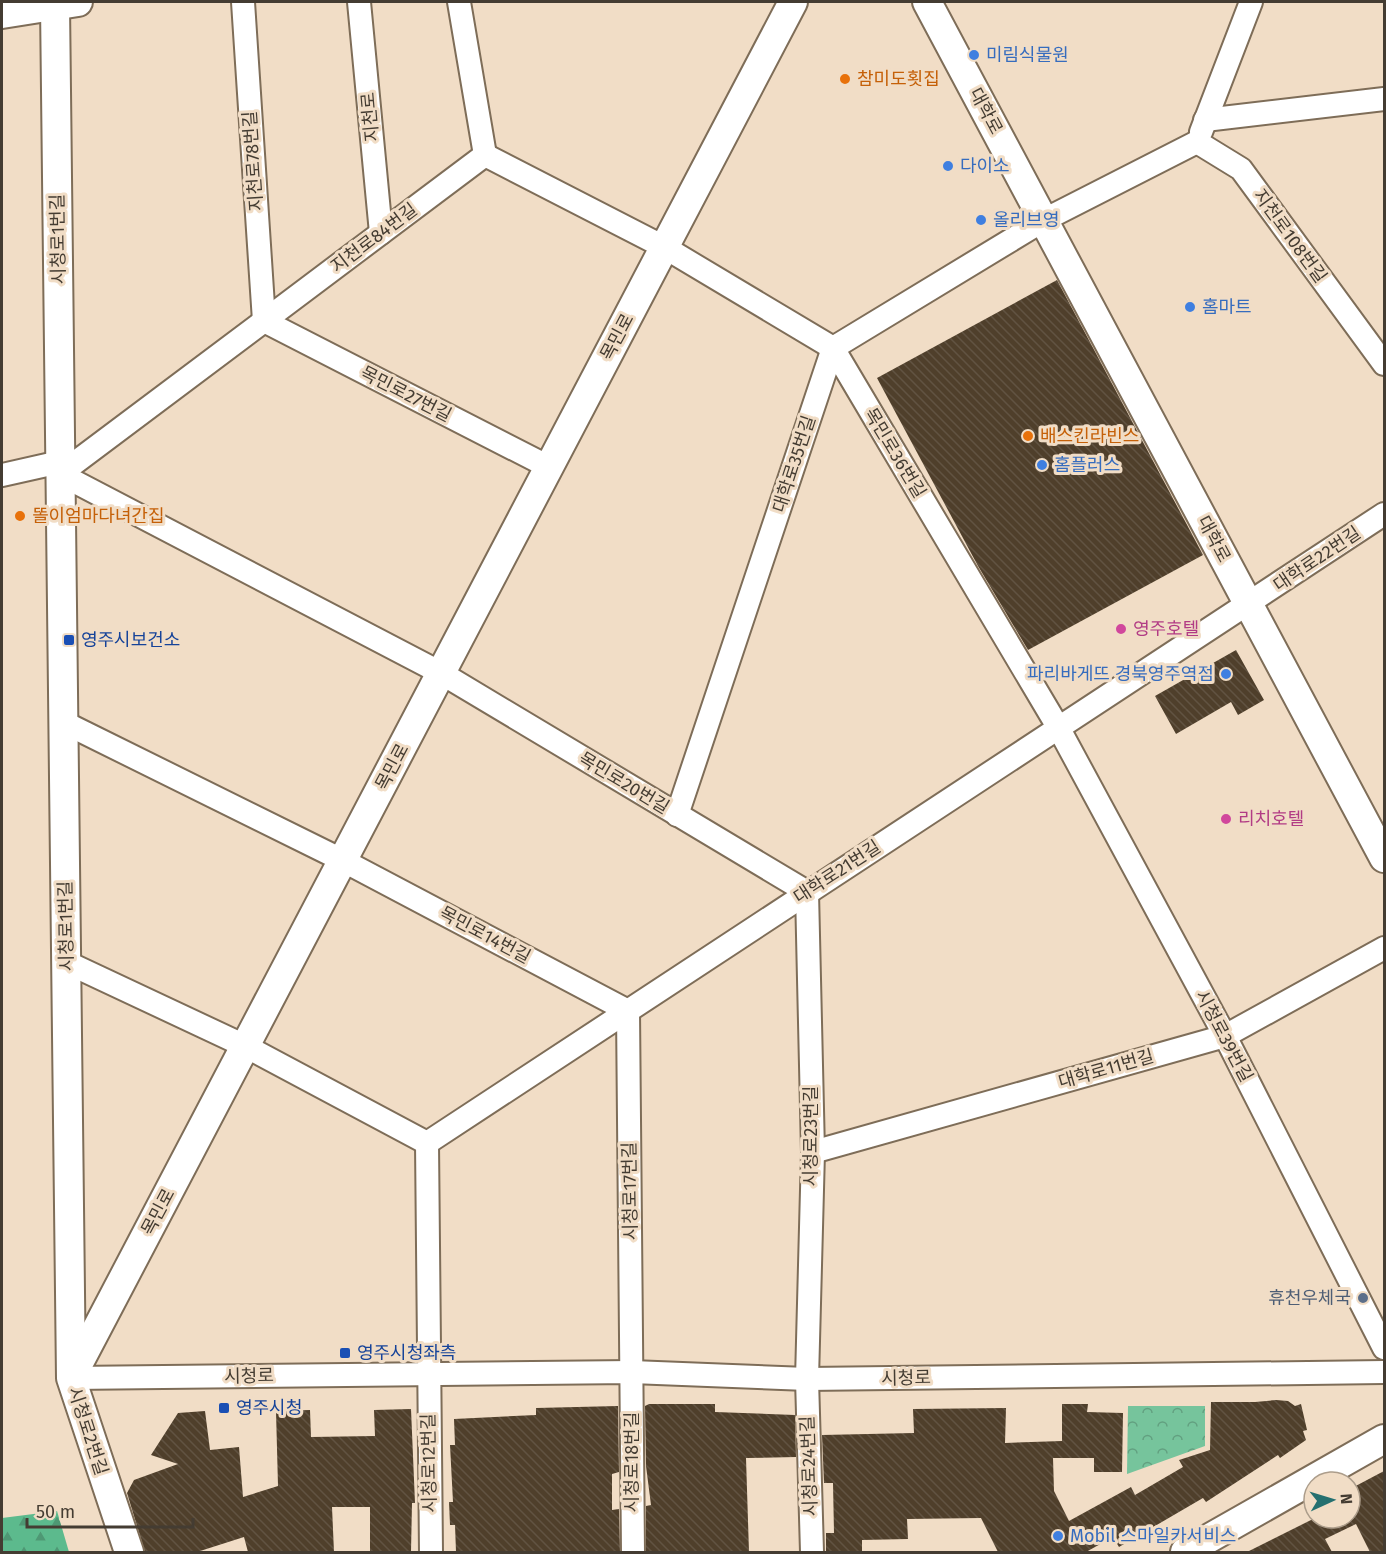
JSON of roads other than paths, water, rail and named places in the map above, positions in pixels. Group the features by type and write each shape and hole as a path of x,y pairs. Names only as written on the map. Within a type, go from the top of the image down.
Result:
{"main road":[{"name":"목민로","path":"71,1378 793,2"},
{"name":"대학로","path":"927,2 1384,858"},
{"path":"2,14 62,3"},
{"name":"시청로1번길","path":"62,3 60,468 71,1378"},
{"name":"시청로2번길","path":"71,1378 129,1552"},
{"path":"1185,1552 1384,1439"}],"street":[{"name":"지천로78번길","path":"243,2 264,321"},
{"name":"지천로","path":"359,2 381,233"},
{"path":"459,2 485,155 664,247"},
{"path":"833,348 1044,220 1197,142 1251,2"},
{"path":"1205,120 1384,99"},
{"name":"지천로108번길","path":"1197,142 1241,169 1384,364"},
{"name":"지천로84번길","path":"264,321 485,155"},
{"name":"목민로36번길","path":"664,247 833,348 1058,727"},
{"name":"목민로27번길","path":"264,321 549,467"},
{"path":"2,476 60,468 264,321"},
{"name":"대학로35번길","path":"677,815 833,348"},
{"path":"60,468 441,673"},
{"name":"대학로22번길","path":"1249,604 1384,514"},
{"name":"대학로21번길","path":"427,1143 1058,727 1249,604"},
{"name":"목민로20번길","path":"441,673 807,892"},
{"path":"63,722 342,860"},
{"name":"시청로39번길","path":"1058,727 1225,1036 1384,1347"},
{"name":"목민로14번길","path":"342,860 628,1011"},
{"name":"시청로23번길","path":"807,892 813,1152 807,1379"},
{"name":"대학로11번길","path":"813,1152 1225,1036 1384,948"},
{"path":"66,962 245,1046 427,1143 428,1374"},
{"name":"시청로17번길","path":"628,1011 632,1372"},
{"name":"시청로","path":"71,1378 632,1372 807,1379 1384,1372"},
{"name":"시청로18번길","path":"632,1372 633,1552"},
{"name":"시청로12번길","path":"428,1374 431,1552"},
{"name":"시청로24번길","path":"807,1379 812,1552"}],"place":[{"name":"미림식물원","path":"974,55"},
{"name":"참미도횟집","path":"845,79"},
{"name":"다이소","path":"948,166"},
{"name":"올리브영","path":"981,220"},
{"name":"홈마트","path":"1190,307"},
{"name":"배스킨라빈스","path":"1028,436"},
{"name":"홈플러스","path":"1042,465"},
{"name":"똘이엄마다녀간집","path":"20,516"},
{"name":"영주호텔","path":"1121,629"},
{"name":"영주시보건소","path":"69,640"},
{"name":"파리바게뜨 경북영주역점","path":"1226,674"},
{"name":"리치호텔","path":"1226,819"},
{"name":"휴천우체국","path":"1363,1298"},
{"name":"영주시청좌측","path":"345,1353"},
{"name":"영주시청","path":"224,1408"},
{"name":"Mobil 스마일카서비스","path":"1058,1536"}]}
